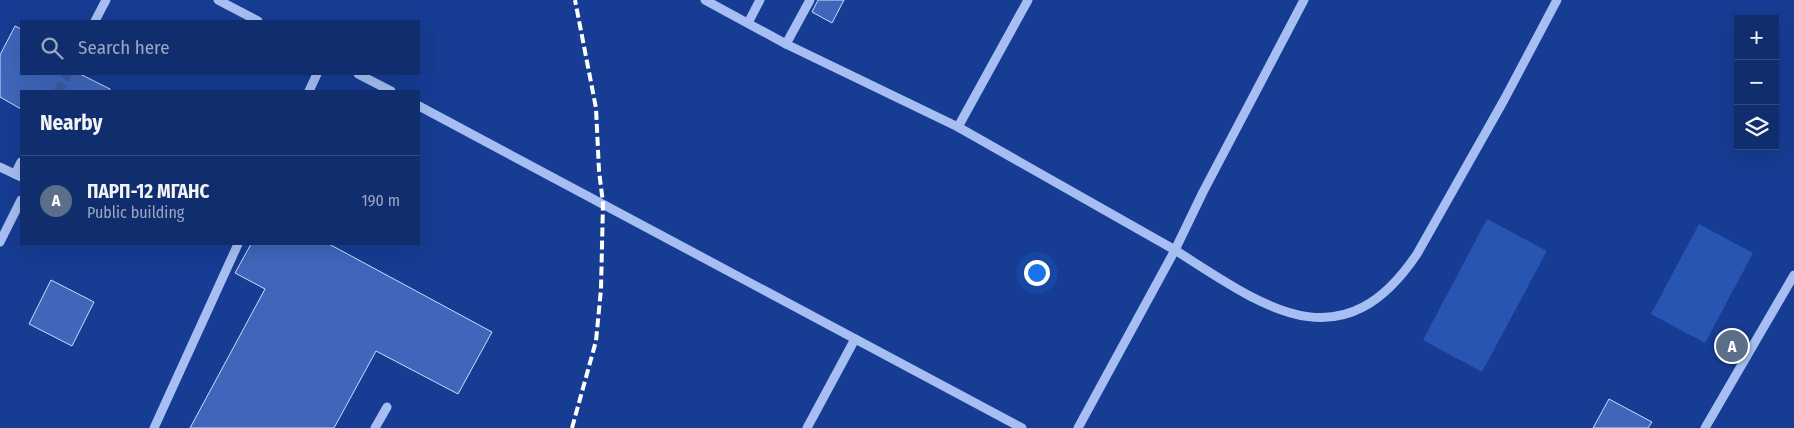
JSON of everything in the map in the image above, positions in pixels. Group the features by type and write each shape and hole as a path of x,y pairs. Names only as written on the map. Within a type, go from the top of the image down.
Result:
{"street":[{"path":"96,20 106,0"},
{"path":"218,0 256,20"},
{"path":"705,0 786,44 958,127 1175,250 1234,288 1282,311 1298,316 1324,318 1345,315 1366,306 1400,278 1417,254 1504,100 1557,0"},
{"path":"748,23 760,0"},
{"path":"786,44 810,0"},
{"path":"958,127 1028,0"},
{"path":"1078,428 1175,250 1203,192 1304,0"},
{"path":"309,90 317,75"},
{"path":"360,75 389,90"},
{"path":"420,107 1022,428"},
{"path":"0,167 18,176"},
{"path":"0,242 20,202"},
{"path":"154,428 238,245"},
{"path":"1705,428 1794,275"},
{"path":"807,428 855,340"},
{"path":"375,428 387,407"}],"shaded area":[{"path":"1487,219 1547,251 1482,372 1423,340"},
{"path":"1699,224 1753,253 1705,343 1651,314"}],"building":[{"path":"818,0 844,0 832,23 812,12"},
{"path":"15,26 20,28 20,75 82,75 110,89 20,90 20,108 0,97 0,55"},
{"path":"250,245 331,245 492,332 458,394 376,351 334,428 190,428 265,289 235,273"},
{"path":"51,280 94,302 72,346 29,324"},
{"path":"1609,399 1652,422 1648,428 1593,428"}],"tunnel":[{"path":"59,90 67,75"}],"railway":[{"path":"572,428 596,341 601,289 603,203 599,171 596,108 575,0"}],"place":[{"name":"ПАРП-12 МГАНС","path":"1732,346"}]}
